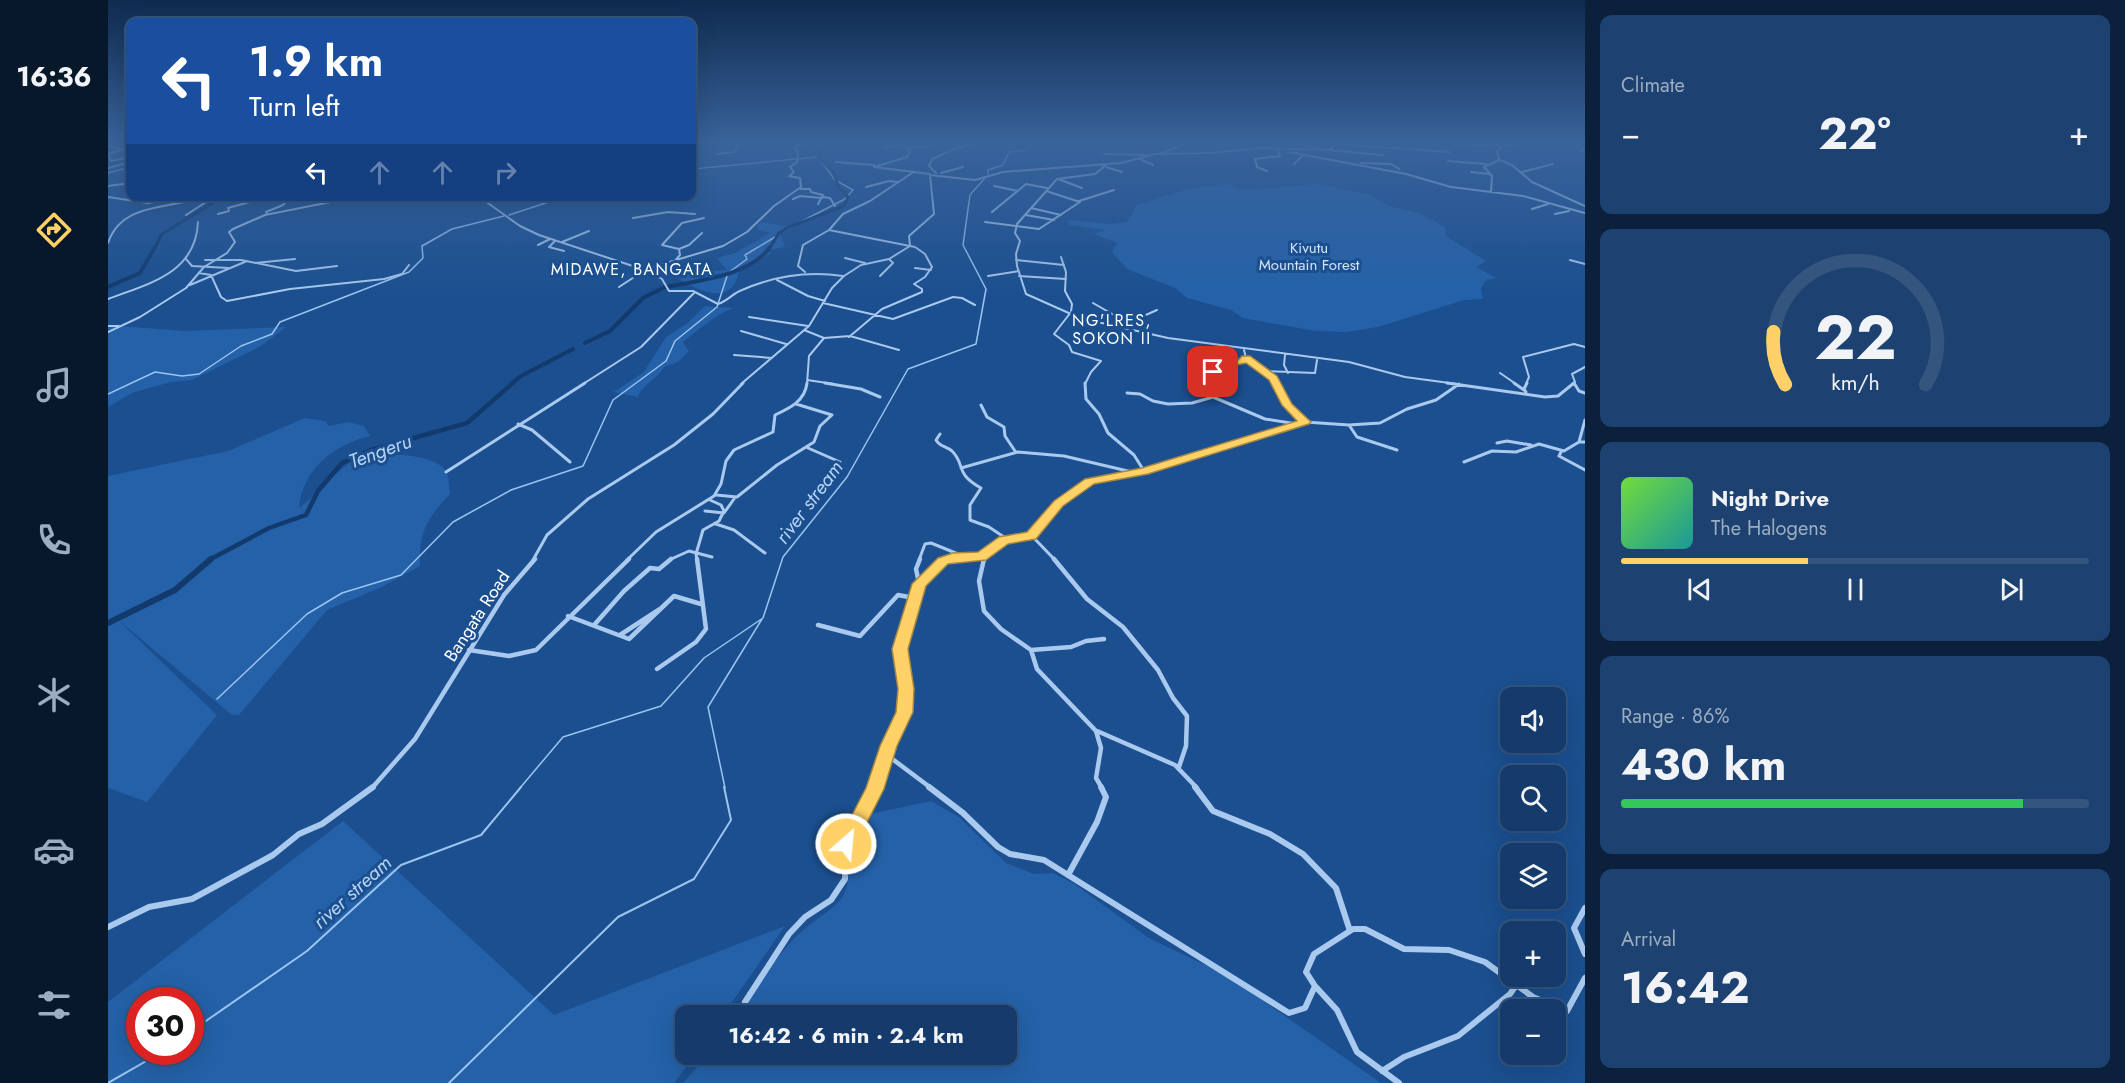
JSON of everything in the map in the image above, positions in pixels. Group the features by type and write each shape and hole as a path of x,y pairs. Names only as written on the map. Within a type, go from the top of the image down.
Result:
{"street":[{"path":"619,287 646,270 715,249 745,234 774,206 793,194"},
{"path":"817,194 823,198"},
{"path":"844,276 808,272 798,268 801,248 829,230 840,216 879,194"},
{"name":"Bangata Road","path":"108,927 149,908 192,899 273,855 303,831 322,824 358,801 411,746 508,589 538,555 549,533 588,499 668,449 708,419 729,395 809,326 844,276 866,263 889,259 910,246 909,236 934,214 932,194"},
{"path":"992,212 1015,194"},
{"path":"1044,194 1017,227 1015,233 1020,241 1016,260 1027,297 1068,314 1183,341 1317,360 1349,362 1405,377 1554,397 1562,394 1574,383"},
{"path":"1058,194 1078,201 1102,194"},
{"path":"1503,194 1523,196 1585,213"},
{"path":"1557,194 1585,206"},
{"path":"793,199 800,196 830,198 835,206"},
{"path":"108,197 126,200"},
{"path":"818,204 823,198"},
{"path":"131,201 172,201"},
{"path":"108,243 114,226 132,213 182,207 196,201"},
{"path":"186,215 206,201"},
{"path":"218,214 229,211 228,208 253,201"},
{"path":"267,214 266,212 286,201"},
{"path":"189,285 204,267 226,254 233,246 235,241 230,236 230,231 267,214 335,201"},
{"path":"485,201 521,226 550,239 646,270 660,277 670,292 696,292 710,302 721,304 738,290 808,272"},
{"path":"985,222 1040,229 1080,203 1078,201"},
{"path":"1532,209 1549,204"},
{"path":"1030,208 1061,215"},
{"path":"1555,214 1572,210"},
{"path":"633,218 668,212 695,214"},
{"path":"1026,215 1054,220"},
{"path":"702,233 689,245 679,249 663,245 682,223 704,218"},
{"path":"108,299 166,278 186,259 199,226 198,222"},
{"path":"829,230 910,246 925,254 931,270"},
{"path":"561,242 589,231"},
{"path":"538,245 550,239"},
{"path":"556,240 549,247 564,251"},
{"path":"674,262 680,255 679,249"},
{"path":"1061,257 1066,279 1065,291 1072,304 1068,314 1054,333 1069,345 1072,352 1101,361 1095,365 1088,376 1083,388 1085,396 1100,416 1108,433 1138,457 1144,471"},
{"path":"845,258 866,263"},
{"path":"186,259 192,266 229,268"},
{"path":"254,263 296,259"},
{"path":"880,276 893,263 889,259"},
{"path":"205,260 248,261 294,271 337,266"},
{"path":"1016,260 1064,265"},
{"path":"1570,260 1585,264"},
{"path":"108,332 189,285 248,261"},
{"path":"212,275 221,297 228,301 287,290 374,281 402,274 408,265"},
{"path":"915,267 931,270"},
{"path":"849,337 872,315 892,303 910,299 922,292 922,289 914,284 931,270"},
{"path":"198,273 212,275"},
{"path":"988,276 1019,273 1066,279"},
{"path":"777,279 808,296 872,315 899,318 953,297 962,298 975,305"},
{"path":"446,472 469,460 518,424 644,345 672,313 696,292"},
{"path":"1093,303 1127,322"},
{"path":"1121,326 1157,310"},
{"path":"749,317 809,326"},
{"path":"108,326 121,326"},
{"path":"804,330 824,338 837,335 872,343 883,342 899,350"},
{"path":"741,331 787,344"},
{"path":"469,650 510,656 530,652 542,644 656,532 716,495 727,458 750,441 773,432 775,415 796,404 806,391 810,355 824,338"},
{"path":"1526,392 1529,377 1522,360 1525,356 1536,351 1564,349 1574,344 1585,347"},
{"path":"1244,350 1246,358 1275,380 1287,405 1305,422"},
{"path":"734,354 773,358"},
{"path":"1285,355 1284,366 1288,373"},
{"path":"1204,374 1213,372 1218,365 1241,363 1246,358"},
{"path":"1262,370 1315,373 1317,360"},
{"path":"1585,368 1572,374 1579,391 1585,393"},
{"path":"1500,373 1526,392"},
{"path":"807,380 861,389 880,397"},
{"path":"745,1002 789,934 805,917 831,900 841,887 848,871 845,854 847,841 875,789 905,712 906,689 900,649 914,598 919,584 946,559 986,555 1008,539 1032,536 1058,504 1090,481 1144,471 1305,422 1349,425 1380,423 1407,409 1436,400 1459,384"},
{"path":"1127,393 1142,393 1152,401 1172,404 1199,403 1212,397 1265,419 1298,424"},
{"path":"657,669 667,658 691,647 705,632 706,620 702,604 697,551 701,532 716,523 735,499 777,465 807,447 818,435 820,426 832,416 796,404"},
{"path":"981,405 987,417 1004,428 1005,436 1015,452"},
{"path":"1579,442 1585,420"},
{"path":"518,424 532,430 570,462"},
{"path":"1349,425 1357,437 1398,450"},
{"path":"940,434 936,440 938,444 952,451 966,480 981,488 970,505 970,520 989,527 1008,539"},
{"path":"1497,443 1507,441 1531,445 1542,444 1562,451"},
{"path":"1585,442 1579,442 1562,451 1559,456 1585,470"},
{"path":"1464,462 1492,451 1516,452 1531,445"},
{"path":"807,447 840,462"},
{"path":"961,468 1015,452 1064,456 1136,473"},
{"path":"716,495 735,499"},
{"path":"709,500 723,507 724,513"},
{"path":"705,511 724,513"},
{"path":"716,523 734,530 765,553"},
{"path":"1032,536 1076,583 1087,599 1123,627 1158,670 1187,716 1186,746 1179,767"},
{"path":"919,584 916,569 926,544 931,543 966,558"},
{"path":"594,624 646,570 659,568 679,553 697,551 712,557"},
{"path":"986,555 979,581 982,607 994,624 1031,650 1037,669 1096,731 1101,741 1097,782 1106,797 1096,822 1068,875"},
{"path":"568,616 594,624 628,639 634,637 675,595 702,604"},
{"path":"818,625 860,636 878,621 888,603 898,595 914,598"},
{"path":"620,635 644,617 663,608"},
{"path":"1031,650 1071,647 1086,641 1104,639"},
{"path":"1096,731 1179,767 1213,811 1284,842 1303,854 1329,879 1342,903 1350,931"},
{"path":"887,754 963,813 998,847 1010,854 1037,858 1068,875 1285,1011 1295,1013 1304,1010 1316,987"},
{"path":"1585,908 1574,928 1585,954"},
{"path":"1399,1083 1357,1052 1337,1010 1305,972 1311,956 1357,928 1370,930 1407,949 1458,953 1491,966 1500,972"},
{"path":"1521,987 1533,997 1565,1011 1571,1006 1585,978"},
{"path":"1382,1071 1404,1058 1458,1036 1510,994 1515,987"}],"green space":[{"name":"Kivutu Mountain Forest","path":"1174,194 1365,194 1389,206 1419,213 1445,227 1446,236 1486,261 1476,267 1496,278 1485,281 1481,289 1483,299 1464,300 1378,327 1346,332 1315,331 1243,318 1231,310 1187,298 1175,288 1127,269 1112,252 1117,243 1094,234 1106,230 1069,225 1068,220 1111,224 1127,222 1137,205"},
{"path":"763,222 789,227 780,234 785,247 768,250 771,253 739,272 735,283 729,289 722,293 714,293 679,279 694,273 727,270 717,258 735,253 770,233 757,229 757,225"},
{"path":"705,306 733,308 713,319 683,342 689,351 678,362 664,367 638,397 614,392 644,372 666,337 688,323"},
{"path":"108,325 184,331 286,327 261,346 192,380 170,382 132,393 108,407"},
{"path":"305,418 326,421 328,426 349,422 364,426 370,436 344,445 322,460 307,481 299,508 348,464 357,460 384,455 414,456 439,464 446,471 450,494 426,526 421,544 420,566 382,587 327,610 239,715 232,715 117,619 217,715 147,802 108,788 108,476 228,451"},
{"path":"931,801 959,817 1006,863 1034,874 1053,873 1073,883 1149,938 1226,975 1381,1083 683,1083 699,1065 1017,1065 1017,1005 745,1005 789,944 837,904 844,894 848,882 848,840 866,815"},
{"path":"343,821 554,1015 785,926 730,1005 675,1005 675,1065 688,1065 674,1083 108,1083 108,1002 126,988 126,1065 204,1065 204,987 127,987"}],"waterway":[{"name":"Tengeru","path":"769,249 779,233 789,227 844,206 848,197 845,194"},
{"name":"Tengeru","path":"781,232 845,199 850,194"},
{"name":"river stream","path":"520,788 563,737 661,706 704,658 763,618 783,557 847,477 908,369 976,344 986,289 963,245 971,194"},
{"path":"154,249 162,234 216,201"},
{"path":"509,215 552,201"},
{"path":"108,394 155,372 182,376 199,374 241,346 272,334 280,322 409,272 423,258 422,246 452,229 504,216"},
{"path":"217,699 307,614 342,593 401,575 453,522 511,490 583,466 613,400 666,361 675,341 717,307 728,273 747,259 745,255 775,237"},
{"path":"108,287 140,273 155,247"},
{"name":"Tengeru","path":"667,287 737,271 761,257 770,247"},
{"name":"Tengeru","path":"585,343 610,331 643,298 665,287"},
{"name":"Tengeru","path":"511,384 521,376 573,349"},
{"name":"Tengeru","path":"209,560 269,528 306,515 318,491 342,463 371,450 467,423 513,383"},
{"name":"Tengeru","path":"108,623 175,590 211,559"},
{"path":"725,788 708,707 762,619"},
{"name":"river stream","path":"204,1022 307,951 401,865 481,835 521,787"},
{"path":"449,1083 618,917 694,879 731,820 724,787"},
{"name":"river stream","path":"108,1083 139,1065"}],"district":[{"name":"MIDAWE, BANGATA","path":"632,269"},
{"name":"NG'LRES, SOKON II","path":"1112,329"}],"route":[{"path":"846,844 875,789 889,746 905,712 905,673 900,645 914,598 919,584 943,561 986,555 1004,540 1032,536 1058,504 1090,481 1132,474 1170,464 1234,442 1305,422 1287,405 1273,378 1246,358 1241,363 1218,365 1213,372"}]}
